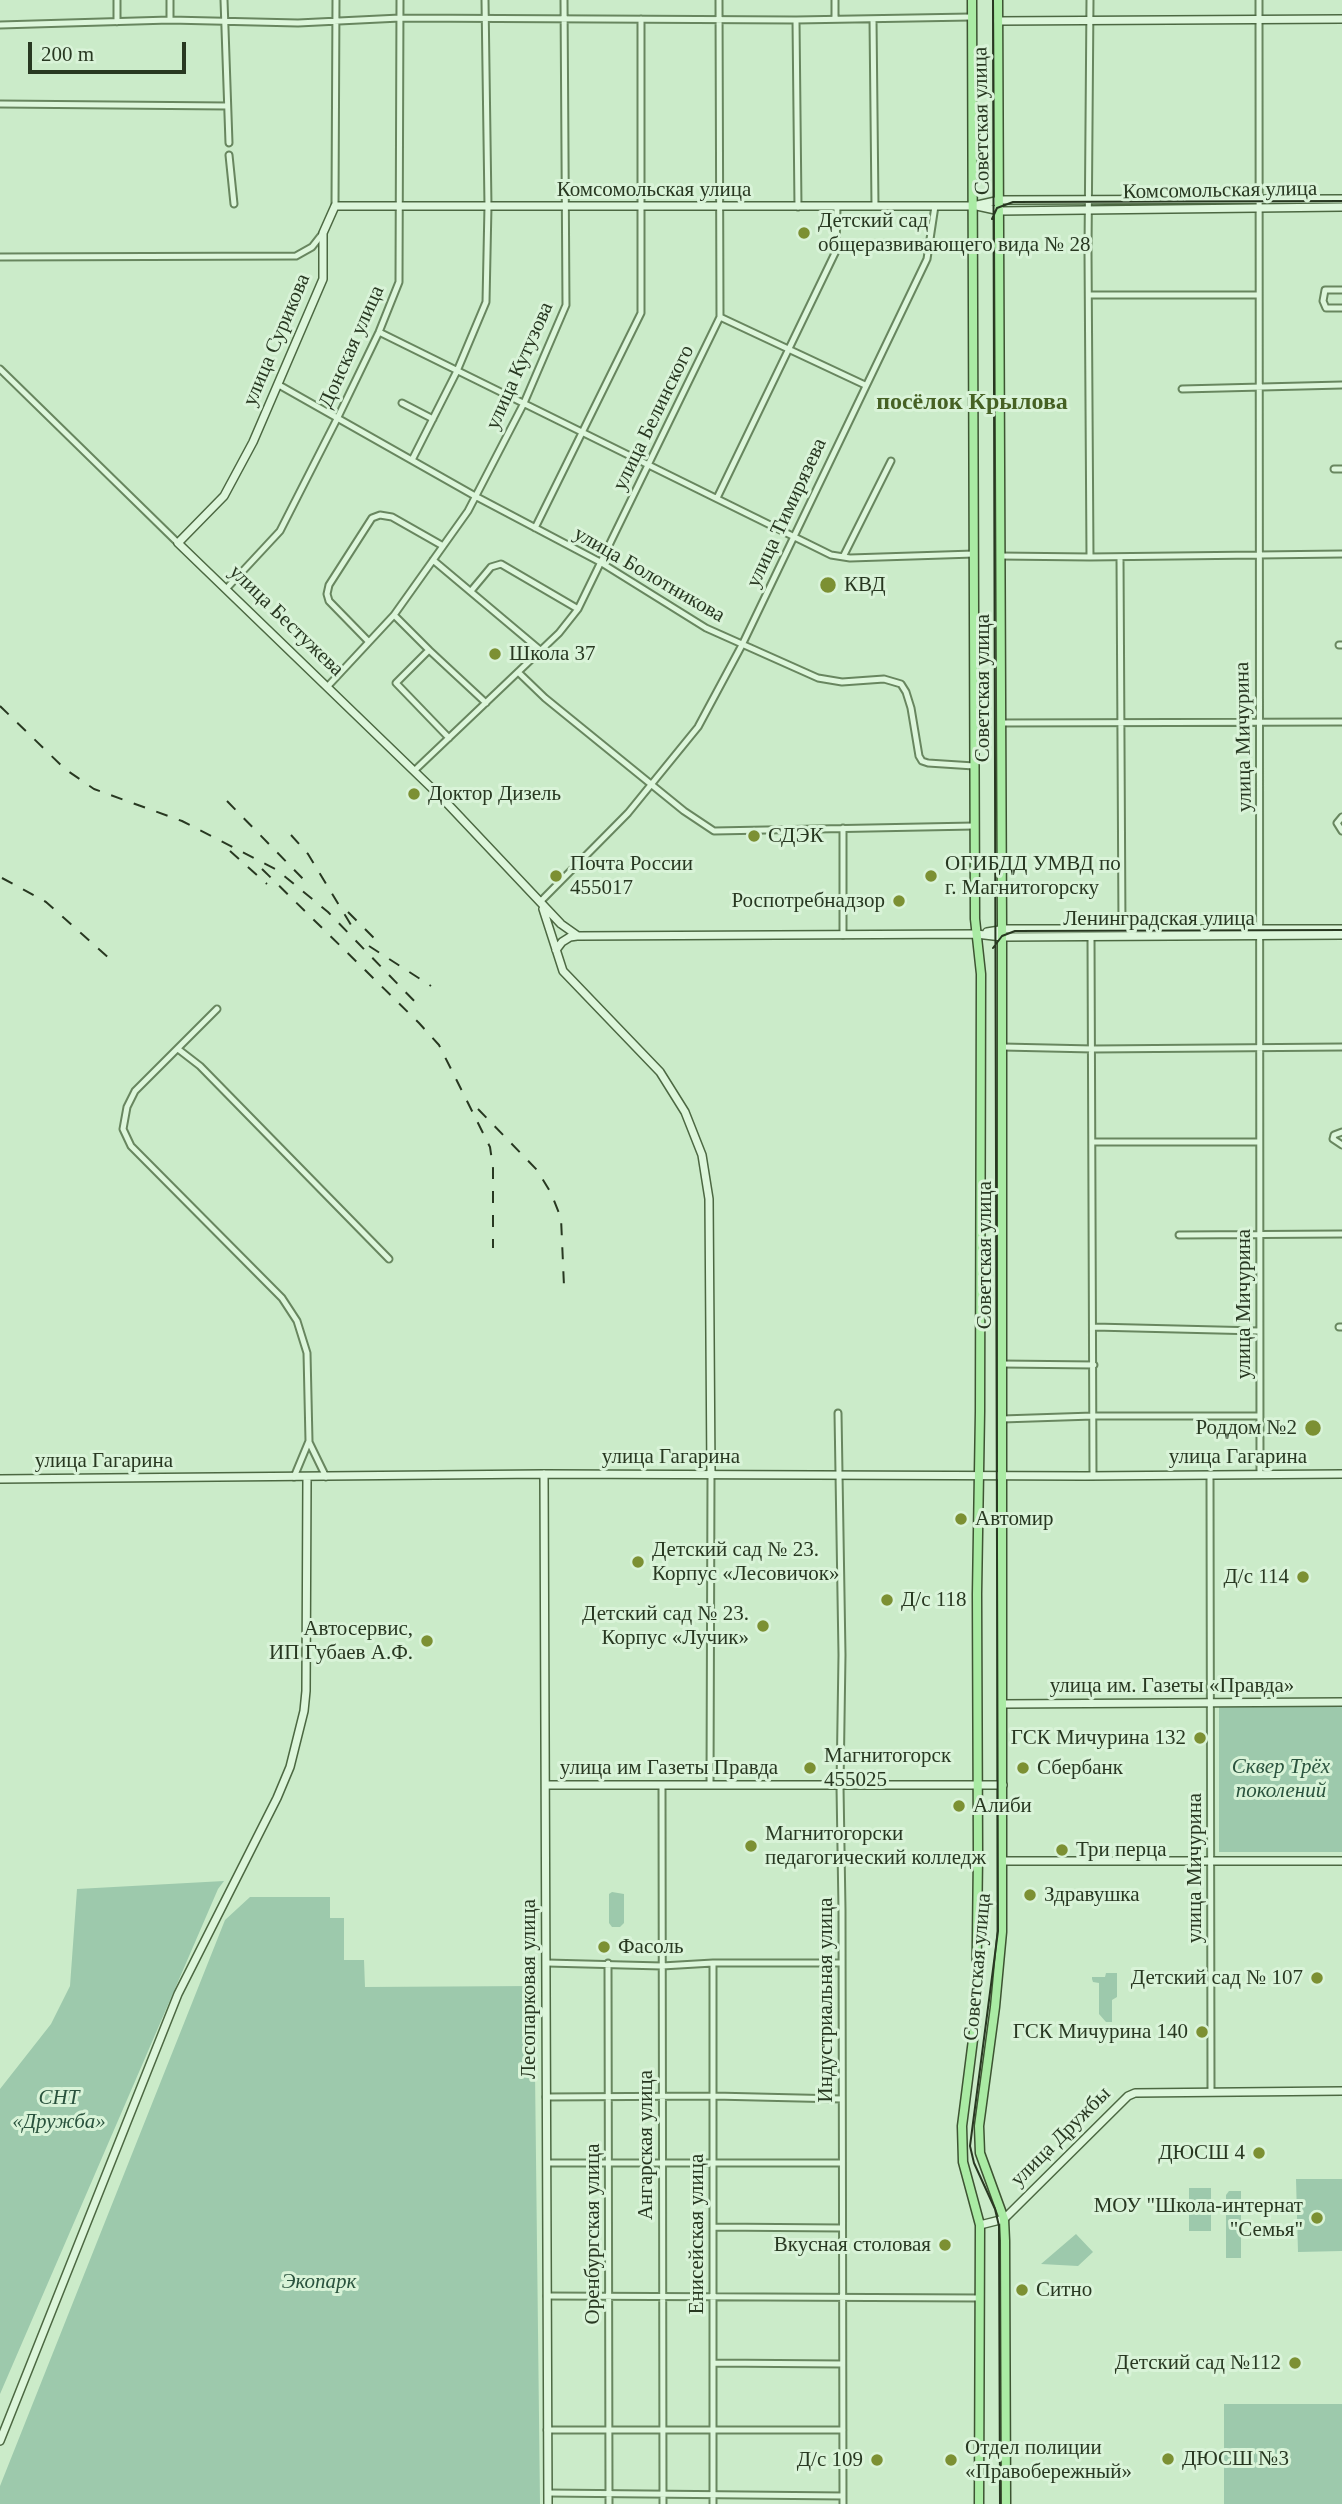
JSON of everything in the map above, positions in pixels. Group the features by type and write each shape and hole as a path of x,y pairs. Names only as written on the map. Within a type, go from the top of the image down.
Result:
{"main road":[{"name":"Советская улица","path":"971,0 974,827 976,934 981,974 980,1475 976,2016 962,2126 963,2162 980,2225 979,2504"},
{"name":"Советская улица","path":"998,0 1003,1047 1003,1861 1002,1939 979,2126 980,2153 1004,2220 1006,2504"},
{"path":"998,21 1342,19"},
{"name":"Комсомольская улица","path":"973,205 1000,211 1088,210 1342,199"},
{"name":"Комсомольская улица","path":"335,206 721,208 935,206 973,205 1000,200 1089,200 1342,207"},
{"name":"улица Сурикова","path":"178,542 224,496 279,384 323,279 323,233 335,206"},
{"name":"улица Бестужева","path":"178,542 414,771 497,855 540,904"},
{"path":"540,904 561,924 579,936"},
{"path":"540,904 563,971 639,1048 675,1093 702,1155 709,1199 711,1474"},
{"name":"Ленинградская улица","path":"1002,934 1122,929 1342,935"},
{"name":"Ленинградская улица","path":"579,936 1091,936 1342,929"},
{"path":"556,950 570,937 579,936"},
{"name":"улица Гагарина","path":"0,1479 544,1474 1342,1474"},
{"name":"Лесопарковая улица","path":"544,1474 548,2504"},
{"path":"0,2441 178,1994 290,1768 304,1711 306,1691 307,1477"},
{"name":"улица им. Газеты «Правда»","path":"1002,1704 1342,1702"},
{"name":"улица им Газеты Правда","path":"546,1785 1003,1785"},
{"path":"1003,1861 1342,1861"},
{"name":"улица Дружбы","path":"1004,2220 1128,2096 1144,2092 1342,2091"},
{"path":"980,2225 1004,2220"}],"street":[{"path":"117,0 117,22"},
{"path":"170,0 170,20"},
{"path":"224,0 229,143"},
{"name":"улица Сурикова","path":"335,206 336,0"},
{"name":"Донская улица","path":"227,588 280,531 379,332 399,282 400,0"},
{"path":"412,460 457,371 486,302 488,206 485,0"},
{"name":"улица Кутузова","path":"328,686 394,615 475,496 524,403 566,305 564,0"},
{"path":"835,0 835,19"},
{"path":"1090,0 1090,557"},
{"name":"улица Мичурина","path":"1259,0 1257,555 1261,932 1260,1474"},
{"name":"улица Белинского","path":"414,771 559,633 578,610 720,317 720,19 717,1"},
{"path":"0,25 170,20 336,22 400,19 796,20 971,17"},
{"path":"536,528 641,313 641,19"},
{"path":"873,19 875,206"},
{"path":"796,20 798,207"},
{"path":"0,104 227,106"},
{"path":"229,155 234,204"},
{"name":"улица Тимирязева","path":"540,904 628,813 698,727 742,645 927,259 935,206"},
{"path":"717,498 836,251 837,207"},
{"path":"0,257 296,256 312,247 323,233"},
{"path":"1342,290 1325,290 1322,300 1326,308 1342,308"},
{"path":"1089,295 1258,295"},
{"path":"720,317 865,385"},
{"path":"379,332 831,555 974,554"},
{"name":"улица Бестужева","path":"0,369 178,542"},
{"name":"улица Болотникова","path":"279,384 475,496 600,562 706,628 818,678 842,682 884,679 901,684 911,708 922,761 974,766"},
{"path":"1182,389 1342,385"},
{"path":"402,403 433,419"},
{"path":"843,557 891,461"},
{"path":"1334,469 1342,469"},
{"path":"368,641 330,601 327,594 329,585 372,518 380,515 392,517 443,546"},
{"path":"1000,556 1342,554"},
{"path":"1120,557 1122,929"},
{"path":"433,560 540,650"},
{"path":"471,591 491,567 501,564 578,610"},
{"path":"394,615 486,703"},
{"path":"429,650 396,683 449,738"},
{"path":"518,672 545,698 684,811 713,831 974,827"},
{"path":"1001,723 1342,722"},
{"path":"1342,817 1337,823 1342,831"},
{"path":"843,828 843,935"},
{"path":"1091,936 1093,1476"},
{"path":"217,1009 135,1091 127,1107 123,1129 131,1146 282,1298 297,1321 307,1353 309,1441 294,1477"},
{"path":"1003,1047 1342,1047"},
{"path":"178,1049 200,1066 388,1259"},
{"path":"1342,1132 1334,1135 1333,1139 1342,1145"},
{"path":"1093,1142 1259,1142"},
{"path":"1179,1235 1342,1234"},
{"path":"1094,1327 1259,1331"},
{"path":"1002,1364 1094,1364"},
{"name":"Индустриальная улица","path":"838,1413 842,1655 840,1786 843,2504"},
{"path":"1002,1419 1260,1416"},
{"path":"309,1441 326,1477"},
{"path":"710,1785 711,1474"},
{"name":"улица Мичурина","path":"1210,1475 1212,2092"},
{"name":"Ангарская улица","path":"662,1786 663,2504"},
{"path":"547,1963 662,1966 713,1963 842,1963"},
{"name":"Оренбургская улица","path":"608,1963 610,2504"},
{"name":"Енисейская улица","path":"713,1963 713,2504"},
{"path":"546,2097 714,2096 842,2099"},
{"path":"547,2163 842,2163"},
{"path":"713,2227 842,2228"},
{"path":"547,2296 979,2298"},
{"path":"713,2363 842,2364"},
{"path":"547,2430 843,2430"},
{"path":"548,2493 843,2496"}],"green space":[{"name":"Сквер Трёх поколений","path":"1219,1706 1342,1706 1342,1852 1219,1852"},
{"name":"СНТ «Дружба»","path":"224,1881 218,1889 0,2394 0,2089 51,2024 70,1986 77,1889"},
{"path":"609,1894 624,1894 624,1923 620,1927 612,1927 609,1923"},
{"name":"Экопарк","path":"250,1897 330,1897 330,1918 344,1918 344,1960 364,1960 365,1987 534,1986 540,2504 0,2504 0,2486 225,1920"},
{"path":"1106,1973 1117,1973 1117,1997 1112,2000 1112,2022 1106,2022 1099,2014 1099,1983 1093,1982 1092,1979 1105,1977"},
{"path":"1296,2179 1342,2179 1342,2251 1298,2252"},
{"path":"1189,2188 1211,2188 1211,2231 1189,2231"},
{"path":"1229,2191 1241,2191 1241,2258 1226,2258 1226,2195"},
{"path":"1076,2234 1093,2252 1078,2266 1041,2264"},
{"path":"1224,2404 1342,2404 1342,2504 1224,2504"}],"tram line":[{"path":"993,0 998,1931 970,2146 999,2226 1000,2504"},
{"path":"992,219 997,208 1013,202 1342,201"},
{"path":"993,948 1002,936 1015,931 1342,930"}],"railway":[{"path":"0,706 65,769 94,789 182,821 277,870 328,912 421,1008"},
{"path":"227,801 307,883"},
{"path":"291,835 308,854 351,925"},
{"path":"230,851 267,884"},
{"path":"262,869 439,1045 490,1147 493,1168 493,1248"},
{"path":"2,878 46,902 110,959"},
{"path":"348,912 377,941"},
{"path":"369,946 431,986"},
{"path":"478,1109 537,1170 551,1193 561,1218 564,1286"}],"place":[{"name":"Детский сад общеразвивающего вида № 28","path":"804,233"},
{"name":"КВД","path":"828,585"},
{"name":"Школа 37","path":"495,654"},
{"name":"Доктор Дизель","path":"414,794"},
{"name":"СДЭК","path":"754,836"},
{"name":"Почта России 455017","path":"556,876"},
{"name":"ОГИБДД УМВД по г. Магнитогорску","path":"931,876"},
{"name":"Роспотребнадзор","path":"899,901"},
{"name":"Роддом №2","path":"1313,1428"},
{"name":"Автомир","path":"961,1519"},
{"name":"Детский сад № 23. Корпус «Лесовичок»","path":"638,1562"},
{"name":"Д/с 114","path":"1303,1577"},
{"name":"Д/с 118","path":"887,1600"},
{"name":"Детский сад № 23. Корпус «Лучик»","path":"763,1626"},
{"name":"Автосервис, ИП Губаев А.Ф.","path":"427,1641"},
{"name":"ГСК Мичурина 132","path":"1200,1738"},
{"name":"Магнитогорск 455025","path":"810,1768"},
{"name":"Сбербанк","path":"1023,1768"},
{"name":"Алиби","path":"959,1806"},
{"name":"Магнитогорски педагогический колледж","path":"751,1846"},
{"name":"Три перца","path":"1062,1850"},
{"name":"Здравушка","path":"1030,1895"},
{"name":"Фасоль","path":"604,1947"},
{"name":"Детский сад № 107","path":"1317,1978"},
{"name":"ГСК Мичурина 140","path":"1202,2032"},
{"name":"ДЮСШ 4","path":"1259,2153"},
{"name":"МОУ \"Школа-интернат \"Семья\"","path":"1317,2218"},
{"name":"Вкусная столовая","path":"945,2245"},
{"name":"Ситно","path":"1022,2290"},
{"name":"Детский сад №112","path":"1295,2363"},
{"name":"ДЮСШ №3","path":"1168,2459"},
{"name":"Д/с 109","path":"877,2460"},
{"name":"Отдел полиции «Правобережный»","path":"951,2460"}],"district":[{"name":"посёлок Крылова","path":"972,403"}]}
